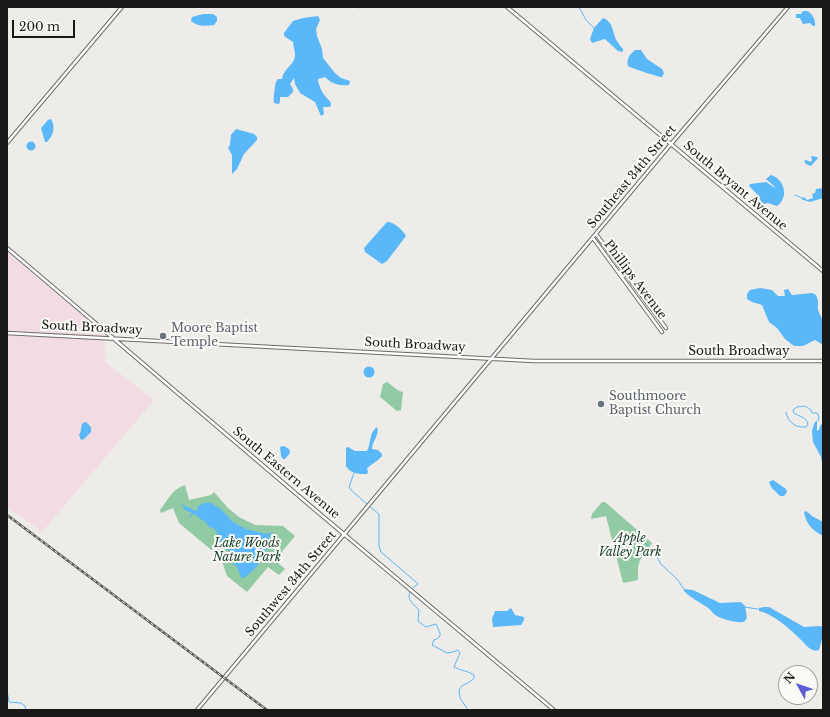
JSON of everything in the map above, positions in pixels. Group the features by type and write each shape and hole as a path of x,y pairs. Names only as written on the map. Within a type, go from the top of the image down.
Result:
{"street":[{"path":"7,143 122,7"},
{"name":"South Bryant Avenue","path":"507,7 823,271"},
{"name":"Southeast 34th Street","path":"491,359 788,7"},
{"name":"Phillips Avenue","path":"596,234 666,328"},
{"name":"Phillips Avenue","path":"593,238 662,332"},
{"name":"South Eastern Avenue","path":"7,248 554,710"},
{"name":"South Broadway","path":"7,333 491,359 560,361 823,361"},
{"path":"482,358 486,365"},
{"name":"Southwest 34th Street","path":"197,710 491,359"}],"shaded area":[{"path":"7,252 104,334 105,362 154,400 42,532 7,507"}],"green space":[{"path":"387,382 403,392 401,410 397,411 380,397 383,384"},
{"name":"Lake Woods Nature Park","path":"185,485 189,500 211,495 214,492 228,508 239,517 255,525 283,526 295,536 275,560 285,569 279,575 268,567 247,592 227,576 221,558 179,523 173,508 161,513 160,510 171,495 177,489"},
{"name":"Apple Valley Park","path":"602,502 605,502 652,543 640,560 638,567 638,580 623,583 606,516 591,519 592,514"}],"water":[{"path":"803,11 807,11 812,15 815,21 815,26 810,23 803,24 800,18 796,18 796,14 801,14"},
{"path":"203,14 213,14 217,17 217,21 214,25 205,26 191,21 192,17"},
{"path":"318,16 320,20 316,29 323,58 335,73 341,78 350,81 349,85 342,85 333,83 325,77 318,79 322,91 331,104 330,107 323,107 324,114 321,116 315,102 300,93 295,84 294,78 290,84 293,92 288,97 280,97 279,104 274,103 276,82 278,79 282,79 283,75 295,58 293,42 284,36 284,33 293,21"},
{"path":"603,18 611,25 615,38 623,49 623,52 618,51 605,39 592,43 590,39 594,28"},
{"path":"635,50 641,50 647,59 662,69 664,73 662,77 655,76 628,66 629,57"},
{"path":"51,119 53,122 53,131 49,140 45,142 41,128 48,120"},
{"path":"236,129 254,134 257,137 257,140 244,154 237,169 232,174 232,155 228,148 230,145 231,135"},
{"path":"29,142 33,142 35,146 33,150 29,150 27,148 27,144"},
{"path":"811,156 818,158 811,166 806,164 804,161 806,160 811,162"},
{"path":"771,175 780,180 784,189 781,203 777,206 768,203 762,205 759,196 749,186 750,184 766,182 775,188 766,179"},
{"path":"823,188 823,198 810,202 801,199 804,197 807,200 813,198 812,194 815,193 816,189"},
{"path":"387,222 398,227 406,236 387,261 382,264 365,252 364,248"},
{"path":"760,288 772,290 778,296 785,296 784,290 788,289 792,295 812,293 816,295 818,300 818,310 823,321 823,345 815,340 803,346 794,346 785,339 777,328 769,322 762,305 747,299 747,294 750,290"},
{"path":"367,367 371,367 373,368 373,376 367,377 364,374 364,370"},
{"path":"816,421 817,431 823,423 823,467 821,457 813,442 812,431"},
{"path":"86,422 91,427 91,432 81,440 79,435 82,424"},
{"path":"377,427 377,435 372,449 378,450 382,456 367,468 367,474 352,472 346,466 346,448 348,447 355,451 367,451 371,435"},
{"path":"284,446 289,449 290,453 285,459 283,459 281,456 280,447"},
{"path":"773,480 786,489 787,492 784,496 780,496 771,487 769,482"},
{"path":"209,502 221,509 233,522 246,529 267,534 273,532 270,535 267,548 258,566 242,579 236,565 232,565 235,563 233,553 220,545 216,530 208,526 204,520 201,521 201,519 194,514 187,519 192,513 185,510 181,504 196,511 198,510 197,507"},
{"path":"806,511 823,522 823,536 813,529 808,523 804,512"},
{"path":"684,589 693,590 720,603 741,602 745,606 747,618 744,622 737,622 720,618 707,607 689,596"},
{"path":"769,607 804,627 823,627 823,636 819,650 815,651 811,649 780,621 759,611 759,608"},
{"path":"511,608 515,615 524,617 521,625 493,627 492,619 495,611 507,611"}],"waterway":[{"path":"358,7 363,7"},
{"path":"579,7 586,20 594,28"},
{"path":"795,195 802,198"},
{"path":"786,412 791,422 799,427 806,427 808,425 806,420 794,413 793,410 797,407 805,406 811,410 812,413 817,413 819,417 818,421"},
{"path":"354,473 349,487 367,504"},
{"path":"369,506 379,514 379,546 381,552 418,584 413,588"},
{"path":"636,532 655,554 661,564 677,579 684,589"},
{"path":"410,592 410,600 419,610 418,621 426,627 436,624 440,633 440,636 434,640 432,645 447,653 458,650 460,653 454,667 474,675 474,678 462,686 459,690 460,698 468,710"},
{"path":"744,607 758,609"},
{"path":"7,690 9,702 21,703 25,706 26,710"}],"railway":[{"path":"7,515 267,710"}],"place":[{"name":"Moore Baptist Temple","path":"163,336"},
{"name":"Southmoore Baptist Church","path":"601,404"}]}
